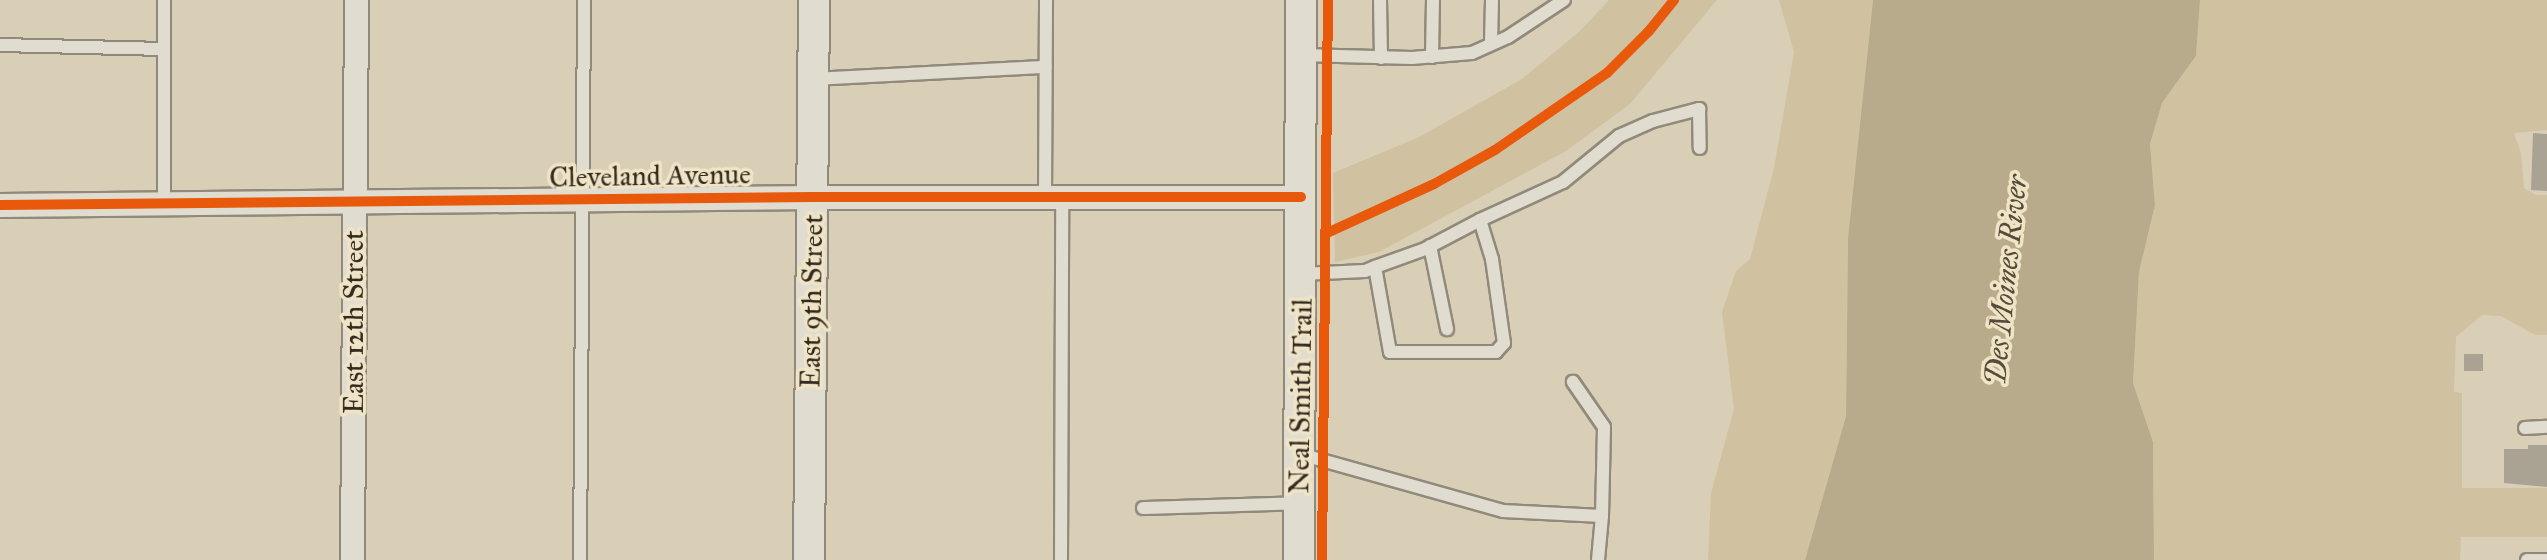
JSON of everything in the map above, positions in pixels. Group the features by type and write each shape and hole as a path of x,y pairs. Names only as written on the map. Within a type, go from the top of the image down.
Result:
{"street":[{"name":"East 12th Street","path":"352,560 356,0"},
{"name":"East 9th Street","path":"809,560 814,0"},
{"path":"1299,560 1301,0"},
{"name":"Cleveland Avenue","path":"0,205 813,197 1301,197"}],"lane":[{"path":"164,0 164,204"},
{"path":"580,560 584,0"},
{"path":"1046,0 1046,67 1054,196 1061,560"},
{"path":"1380,0 1381,58"},
{"path":"1432,57 1433,0"},
{"path":"1491,44 1492,0"},
{"path":"1301,55 1381,58 1472,53 1491,44 1549,5 1564,0"},
{"path":"0,45 164,49"},
{"path":"814,79 1046,67"},
{"path":"1301,274 1325,275 1375,267 1430,246 1563,183 1619,136 1653,121 1699,109 1700,148"},
{"path":"1375,267 1390,352 1496,352 1504,343 1492,259 1480,220"},
{"path":"1430,246 1447,329"},
{"path":"1573,382 1604,428 1598,560"},
{"path":"2525,428 2547,427"},
{"path":"1300,454 1503,511 1602,516"},
{"path":"1143,508 1300,503"},
{"path":"2527,559 2547,560"}],"shaded area":[{"path":"1609,0 1717,0 1630,104 1566,151 1379,252 1335,262 1333,173 1419,137 1522,79 1580,31"},
{"path":"1779,0 1873,0 1848,238 1846,416 1805,560 1708,560 1711,493 1734,409 1722,312 1736,271 1750,259 1774,168 1794,52"},
{"path":"2200,0 2547,0 2547,130 2514,133 2521,153 2524,188 2536,195 2547,195 2547,335 2535,335 2501,316 2482,315 2456,337 2454,392 2462,393 2462,488 2547,488 2547,537 2461,537 2460,560 2154,560 2153,442 2133,383 2139,272 2155,205 2150,144 2162,103 2196,56"}],"water":[{"name":"Des Moines River","path":"1873,0 2200,0 2196,56 2162,103 2150,144 2155,205 2139,272 2133,383 2153,442 2154,560 1805,560 1846,416 1848,238"}],"building":[{"path":"2533,133 2547,134 2547,191 2531,190"},
{"path":"2464,354 2483,354 2483,371 2464,371"},
{"path":"2528,445 2547,445 2547,487 2504,483 2504,449 2528,449"}],"cycle path":[{"name":"Neal Smith Trail","path":"1322,560 1328,0"},
{"path":"1327,233 1434,184 1495,150 1607,73 1649,31 1674,0"},
{"path":"0,205 813,197 1301,197"}]}
